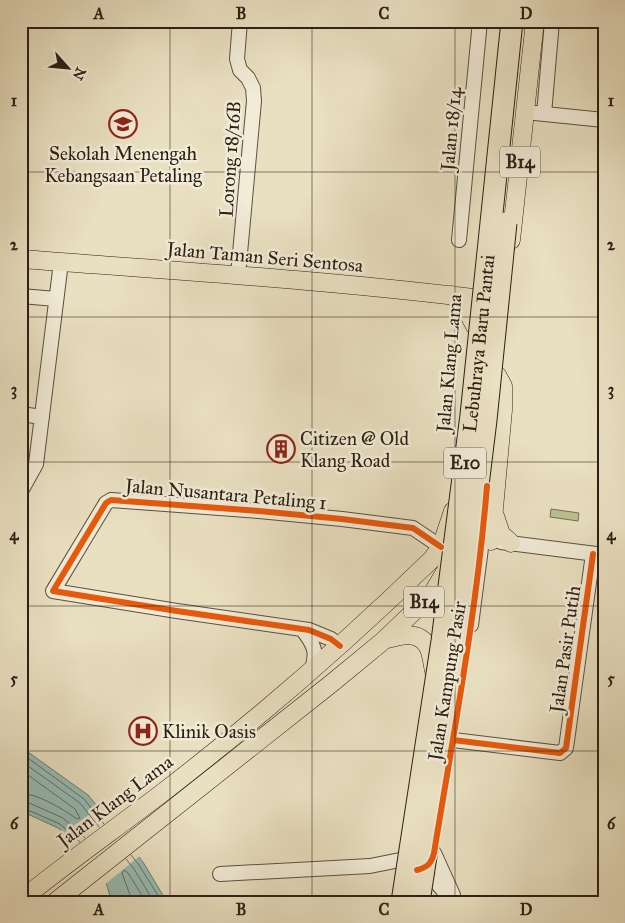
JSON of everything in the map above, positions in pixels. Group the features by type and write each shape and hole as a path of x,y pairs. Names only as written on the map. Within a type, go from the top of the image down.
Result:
{"highway":[{"name":"Lebuhraya Baru Pantai","path":"402,902 442,641 464,474 512,21"},
{"name":"Lebuhraya Baru Pantai","path":"420,902 459,640 486,420 527,21"}],"main road":[{"name":"Jalan Klang Lama","path":"59,898 332,683 383,641 432,594 448,551 460,475 476,299 506,21"},
{"name":"Jalan Klang Lama","path":"21,900 238,733 368,621 432,559 448,551 480,510 487,486 504,302 535,21"},
{"name":"Jalan Taman Seri Sentosa","path":"21,259 238,275 452,295 504,302"},
{"path":"475,326 465,307 452,295 466,290 479,274"},
{"path":"311,670 344,650 442,562 448,551 487,540 494,508 503,410 503,386 497,375"},
{"path":"494,508 498,528 501,534 511,543"},
{"path":"448,551 473,568 477,582"},
{"path":"383,641 404,634 423,640 428,647 434,671"}],"street":[{"name":"Lorong 18/16B","path":"238,275 254,102 253,88 248,78 240,70 237,59 240,21"},
{"name":"Jalan 18/14","path":"459,240 480,21"},
{"path":"544,114 552,21"},
{"path":"525,112 604,120"},
{"path":"21,491 36,464 61,262"},
{"path":"21,296 56,299"},
{"path":"21,414 42,416"},
{"name":"Jalan Kampung Pasir","path":"434,853 464,674 477,582 487,540 487,486"},
{"name":"Jalan Nusantara Petaling 1","path":"302,630 177,612 54,591 106,503 111,500 259,511 413,528 448,551"},
{"path":"487,540 598,555"},
{"name":"Jalan Pasir Putih","path":"453,740 560,753 566,748 598,555"},
{"path":"302,630 313,644 315,652 315,662 311,670"},
{"path":"302,630 309,630 320,634 340,646"},
{"path":"434,671 440,661 446,656 454,657 460,661 464,674"},
{"name":"Jalan Kampung Pasir","path":"400,860 434,671"},
{"path":"417,870 427,867 432,862 434,853"},
{"path":"434,853 455,902"},
{"path":"220,874 370,866 400,860 436,883 455,902"}],"green space":[{"path":"551,509 579,513 578,521 550,517"}],"water":[{"path":"21,747 88,795 143,862 167,902 112,902 106,883 71,838 58,828 21,811"}],"pier":[{"path":"100,807 141,855 104,885 86,860 62,834"}],"cycle path":[{"path":"417,870 424,868 432,860 434,853 471,624 487,486"},
{"path":"340,646 331,639 309,630 53,591 106,503 111,500 259,511 413,528 441,547"},
{"path":"453,740 560,753 566,748 593,554"}],"place":[{"name":"Sekolah Menengah Kebangsaan Petaling","path":"123,124"},
{"name":"Citizen @ Old Klang Road","path":"281,449"},
{"name":"Klinik Oasis","path":"143,731"}]}
